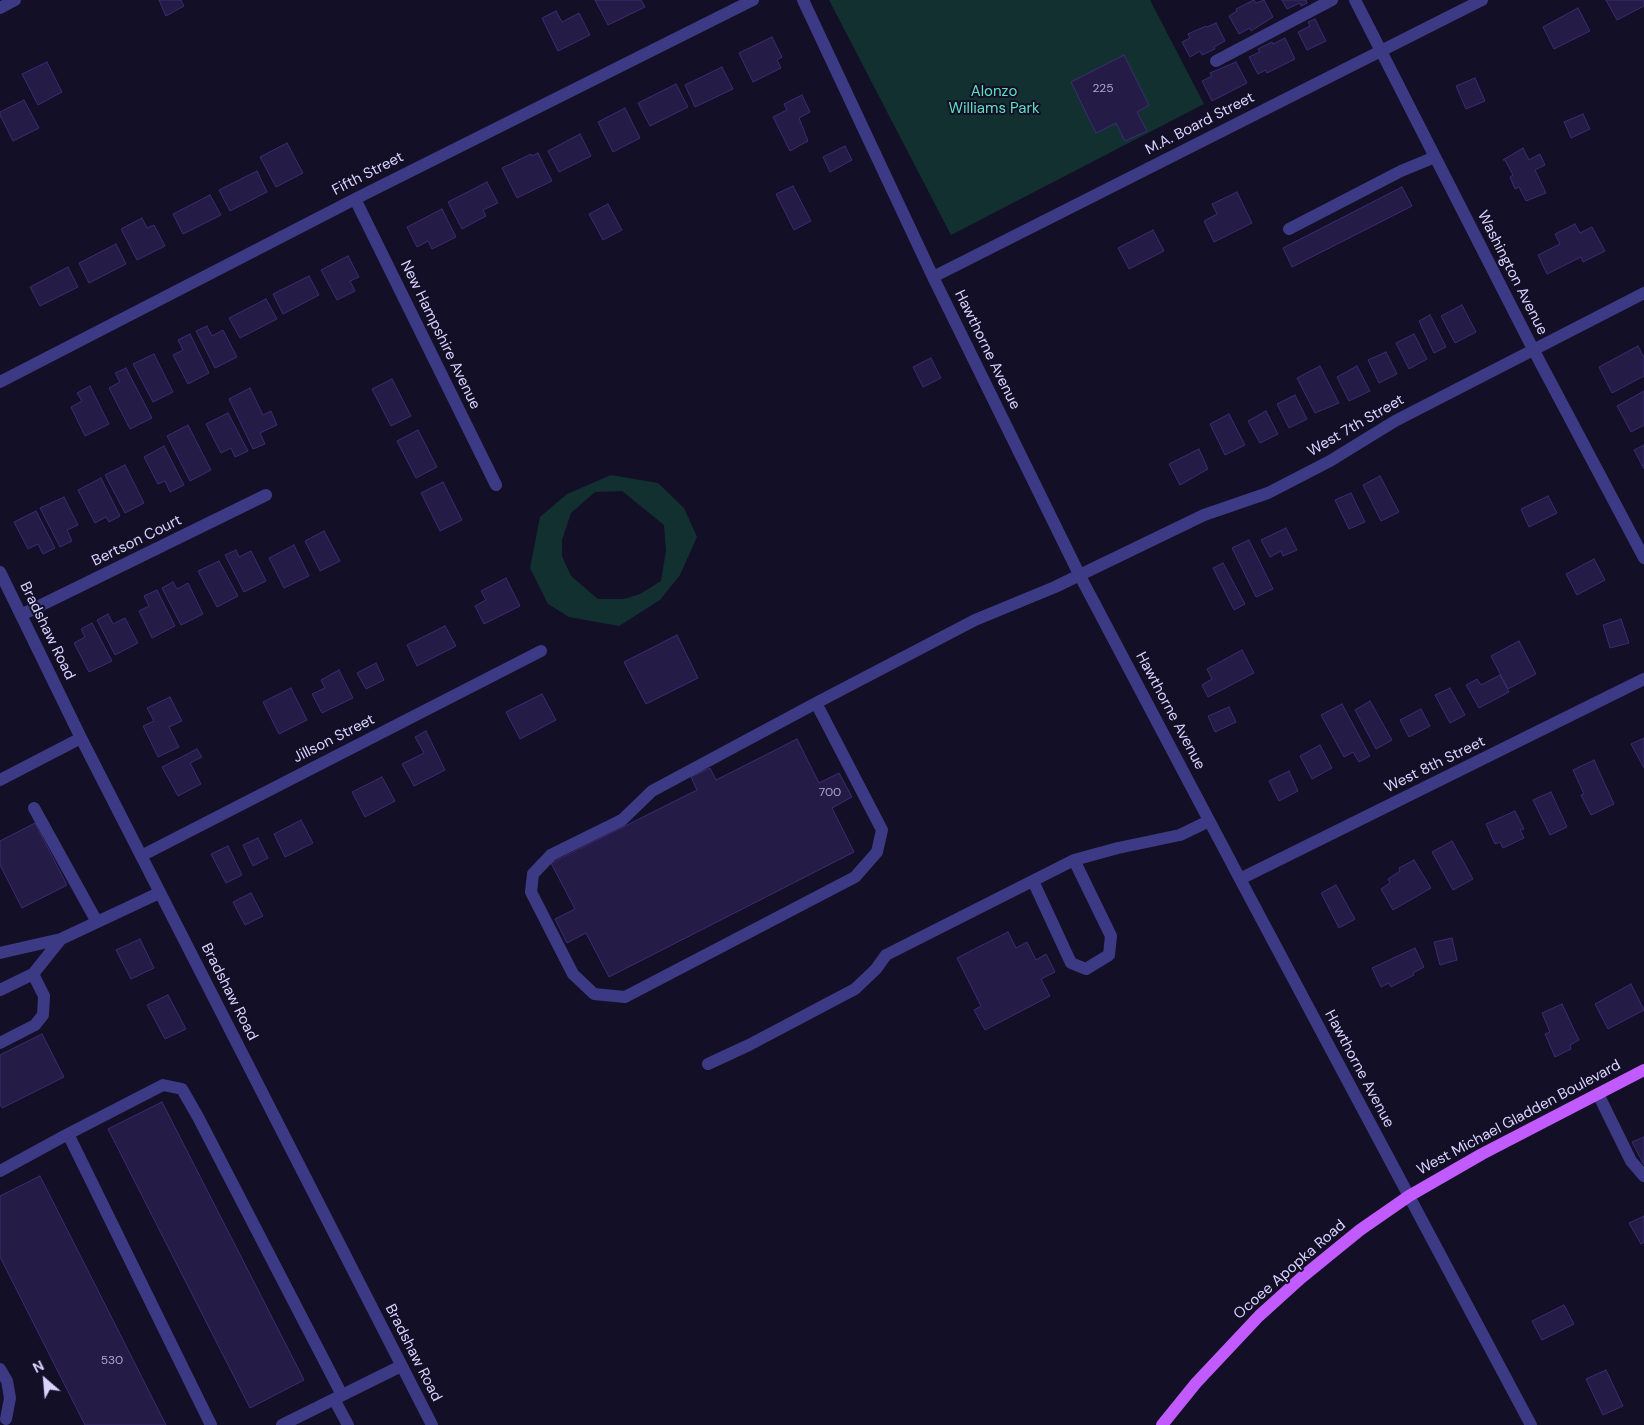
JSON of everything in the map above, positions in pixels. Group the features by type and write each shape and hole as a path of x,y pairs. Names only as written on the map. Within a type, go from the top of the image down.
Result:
{"main road":[{"name":"West Michael Gladden Boulevard","path":"1409,1196 1482,1154 1644,1070"},
{"name":"Ocoee Apopka Road","path":"1162,1425 1196,1383 1258,1316 1360,1230 1409,1196"}],"street":[{"path":"0,8 15,0"},
{"name":"Fifth Street","path":"0,382 355,199 753,0"},
{"name":"Hawthorne Avenue","path":"803,0 933,277 1080,576 1531,1425"},
{"path":"1216,61 1332,0"},
{"name":"Washington Avenue","path":"1355,0 1532,349 1644,558"},
{"name":"M.A. Board Street","path":"933,277 1482,0"},
{"path":"1289,229 1401,171 1435,157"},
{"name":"New Hampshire Avenue","path":"355,199 496,485"},
{"name":"West 7th Street","path":"816,703 882,830 877,852 855,877 625,997 594,994 573,974 531,892 533,874 551,855 622,820 652,791 816,703 975,620 1080,576 1204,515 1268,493 1330,461 1395,420 1644,294"},
{"name":"Bertson Court","path":"21,615 266,495"},
{"name":"Bradshaw Road","path":"0,572 81,738 432,1425"},
{"name":"Jillson Street","path":"141,856 541,651"},
{"name":"West 8th Street","path":"1240,879 1644,679"},
{"path":"0,780 81,738"},
{"path":"34,808 98,922"},
{"path":"708,1064 749,1045 855,989 876,969 886,955 1074,860 1118,848 1180,835 1209,821"},
{"path":"1033,881 1071,963 1086,969 1109,955 1111,936 1074,860"},
{"path":"0,951 61,939 160,893"},
{"path":"0,990 33,974 61,939"},
{"path":"0,1043 35,1025 43,1015 45,1007 44,996 33,974"},
{"path":"0,1171 163,1085 182,1089 198,1116 338,1397 348,1425"},
{"path":"1598,1094 1631,1161 1644,1176"},
{"path":"68,1134 211,1425"},
{"path":"282,1425 402,1366"},
{"path":"0,1369 8,1382 10,1398 6,1421"}],"green space":[{"name":"Alonzo Williams Park","path":"829,0 1150,0 1204,104 951,235"},
{"path":"611,475 658,483 684,508 697,537 680,575 660,600 619,626 569,617 548,604 530,568 540,517 567,494","holes":["622,491 664,525 666,551 661,581 640,594 624,599 598,599 571,576 562,556 562,540 571,513 595,492"]}],"building":[{"path":"159,0 181,0 184,6 166,16"},
{"path":"595,0 641,0 645,7 608,25"},
{"path":"1254,0 1256,3 1264,0 1273,17 1251,31 1250,28 1239,34 1229,16 1237,11 1236,9"},
{"path":"1282,0 1306,0 1307,3 1301,6 1300,3 1287,9"},
{"path":"1606,0 1644,0 1644,6 1617,20"},
{"path":"1578,8 1590,31 1554,49 1543,27"},
{"path":"556,11 562,22 579,13 590,35 558,51 542,18"},
{"path":"1315,19 1326,41 1307,50 1298,32 1310,26 1308,22"},
{"path":"1216,23 1225,41 1214,47 1215,49 1202,55 1200,51 1190,57 1182,42 1190,38 1188,34"},
{"path":"772,37 782,57 777,60 781,68 753,82 739,53"},
{"path":"1285,38 1295,59 1267,73 1266,70 1258,74 1249,57 1260,52 1258,49"},
{"path":"1124,55 1149,105 1137,112 1147,131 1125,141 1116,123 1096,133 1071,82"},
{"path":"47,62 62,92 38,105 22,74"},
{"path":"1236,62 1247,83 1212,101 1202,81 1212,76 1210,73"},
{"path":"722,67 733,89 695,107 685,85"},
{"path":"1475,78 1485,101 1466,109 1456,86"},
{"path":"676,84 688,107 650,126 638,103"},
{"path":"802,95 810,112 799,118 808,141 790,151 773,117 787,110 784,104"},
{"path":"24,100 39,128 13,141 0,112"},
{"path":"625,108 640,138 613,152 598,122"},
{"path":"1583,114 1590,129 1571,138 1564,122"},
{"path":"580,134 591,156 559,172 548,151"},
{"path":"287,143 303,173 276,187 260,157"},
{"path":"845,146 852,160 830,172 823,157"},
{"path":"1523,148 1529,160 1540,154 1545,165 1535,170 1546,193 1526,201 1519,187 1515,189 1510,177 1513,175 1505,160 1503,160"},
{"path":"538,153 552,181 517,198 502,168 531,154 532,156"},
{"path":"257,171 267,192 230,211 219,190"},
{"path":"487,182 498,203 483,210 486,216 462,229 448,202"},
{"path":"793,186 811,221 794,230 776,194"},
{"path":"1402,187 1412,206 1292,267 1283,248"},
{"path":"1237,192 1252,223 1214,242 1204,221 1217,214 1212,204"},
{"path":"210,195 221,215 183,234 173,214"},
{"path":"608,204 622,230 603,240 589,214"},
{"path":"442,209 456,237 432,249 428,241 417,247 407,227"},
{"path":"142,218 147,228 154,225 165,246 137,260 121,229"},
{"path":"1575,224 1580,233 1592,227 1605,251 1583,262 1581,257 1547,274 1538,255 1560,244 1555,234"},
{"path":"1153,230 1164,251 1129,269 1118,248"},
{"path":"116,244 126,264 89,283 79,263"},
{"path":"348,256 359,277 350,281 355,291 337,300 321,270"},
{"path":"68,267 78,287 40,306 30,287"},
{"path":"309,276 319,295 283,314 273,294"},
{"path":"266,299 277,319 240,338 229,318"},
{"path":"1462,305 1476,332 1455,343 1441,316"},
{"path":"1430,315 1446,347 1434,353 1419,321"},
{"path":"207,326 212,336 223,330 237,357 215,368 196,331"},
{"path":"190,334 209,373 188,384 173,355 183,350 178,340"},
{"path":"1414,334 1427,359 1409,369 1396,343"},
{"path":"1638,346 1644,358 1644,376 1612,393 1599,367"},
{"path":"1386,352 1397,374 1379,383 1368,360"},
{"path":"154,354 173,392 153,402 133,364"},
{"path":"931,358 941,378 923,387 913,367"},
{"path":"1320,366 1339,403 1315,413 1297,378"},
{"path":"1357,366 1370,391 1349,401 1337,377"},
{"path":"126,368 152,418 130,429 109,388 120,382 115,373"},
{"path":"392,379 411,416 391,426 372,389"},
{"path":"90,386 109,424 85,436 71,407 82,401 77,393"},
{"path":"250,388 263,415 271,411 277,425 260,433 265,444 253,449 229,399"},
{"path":"1644,391 1644,425 1631,432 1617,406"},
{"path":"1295,395 1307,419 1289,428 1277,404"},
{"path":"1266,411 1278,434 1260,443 1248,421"},
{"path":"228,413 248,451 235,457 231,448 221,453 206,424"},
{"path":"1229,414 1245,445 1225,455 1210,424"},
{"path":"188,425 211,470 190,481 167,436"},
{"path":"418,430 437,467 416,478 397,441"},
{"path":"1644,445 1644,469 1634,450"},
{"path":"164,446 184,485 170,492 165,481 158,484 144,457"},
{"path":"1199,449 1208,469 1180,485 1169,464"},
{"path":"125,465 144,503 125,513 105,475"},
{"path":"1380,476 1399,512 1381,521 1363,485"},
{"path":"101,478 120,516 109,522 106,517 95,523 78,490"},
{"path":"443,482 462,520 440,531 421,493"},
{"path":"1351,493 1365,522 1349,529 1335,500"},
{"path":"1548,496 1557,513 1529,527 1521,509"},
{"path":"64,497 78,525 67,530 72,541 60,547 40,508"},
{"path":"36,511 55,548 43,554 38,544 28,549 14,522"},
{"path":"1286,528 1297,550 1283,556 1281,551 1270,557 1261,540"},
{"path":"324,531 340,561 320,571 305,541"},
{"path":"1249,540 1273,589 1256,597 1232,548"},
{"path":"294,545 309,576 284,588 269,558"},
{"path":"236,550 239,557 251,551 266,581 244,592 225,555"},
{"path":"1594,559 1605,580 1577,595 1566,574"},
{"path":"219,561 238,596 217,607 198,571"},
{"path":"1223,563 1245,604 1234,610 1213,568"},
{"path":"506,578 520,606 484,624 475,606 486,600 481,591"},
{"path":"173,582 177,589 188,583 203,614 181,625 162,588"},
{"path":"157,590 175,626 152,638 139,611 149,606 144,596"},
{"path":"108,614 113,624 125,618 138,643 115,655 97,620"},
{"path":"1621,619 1629,643 1610,648 1603,625"},
{"path":"92,623 112,661 89,672 74,643 85,637 81,629"},
{"path":"445,626 456,646 417,666 407,645"},
{"path":"677,635 698,678 646,704 624,662"},
{"path":"1519,641 1536,674 1508,689 1491,656"},
{"path":"1242,650 1254,673 1208,697 1202,685 1212,679 1207,669"},
{"path":"376,663 384,680 366,689 357,673"},
{"path":"339,670 353,698 322,713 312,694 325,688 321,680"},
{"path":"1500,675 1509,692 1479,708 1466,685 1477,679 1481,685"},
{"path":"291,688 307,720 279,734 263,702"},
{"path":"1450,688 1465,715 1450,723 1435,695"},
{"path":"542,694 556,720 520,739 506,712"},
{"path":"170,697 182,721 169,727 179,747 158,757 143,726 154,721 147,708"},
{"path":"1370,701 1392,740 1376,749 1355,710"},
{"path":"1342,704 1370,756 1359,762 1353,752 1344,757 1321,715"},
{"path":"1229,707 1236,722 1215,732 1208,716"},
{"path":"1421,709 1430,726 1409,737 1400,720"},
{"path":"426,731 445,770 414,786 402,764 424,753 415,737"},
{"path":"1644,738 1644,768 1631,744"},
{"path":"797,739 819,783 839,773 852,797 832,808 854,852 609,977 586,933 567,943 555,919 575,909 551,863 697,790 691,777 710,768 716,780"},
{"path":"1320,745 1332,768 1312,779 1300,756"},
{"path":"197,749 202,757 190,763 201,784 178,796 162,767"},
{"path":"1594,760 1614,804 1591,815 1581,795 1584,794 1573,770"},
{"path":"1289,771 1298,791 1279,801 1269,781"},
{"path":"382,777 395,801 365,817 352,792"},
{"path":"1551,792 1567,827 1550,835 1533,800"},
{"path":"1515,811 1524,829 1520,830 1524,838 1503,848 1500,842 1495,844 1486,824"},
{"path":"301,820 313,843 285,857 274,834"},
{"path":"35,823 67,885 22,908 0,865 0,841"},
{"path":"258,838 268,858 253,866 243,845"},
{"path":"1452,841 1473,879 1453,890 1432,852"},
{"path":"228,846 242,875 226,883 211,854"},
{"path":"1414,860 1431,888 1393,910 1381,889 1390,883 1388,879 1400,871 1399,868"},
{"path":"1336,885 1355,919 1339,928 1321,893"},
{"path":"251,893 263,916 245,925 233,902"},
{"path":"1008,932 1016,948 1027,942 1036,960 1046,954 1055,972 1041,979 1050,996 985,1030 974,1010 981,1006 957,958"},
{"path":"1452,938 1457,960 1440,965 1434,942"},
{"path":"140,939 154,968 131,979 116,950"},
{"path":"1415,948 1424,967 1413,973 1414,975 1391,987 1389,983 1381,987 1372,968"},
{"path":"1631,984 1644,1010 1608,1029 1595,1004"},
{"path":"168,995 186,1029 165,1039 147,1005"},
{"path":"1562,1004 1579,1040 1570,1045 1571,1049 1555,1057 1545,1034 1550,1032 1542,1013"},
{"path":"42,1034 64,1077 2,1108 0,1104 0,1055"},
{"path":"162,1102 304,1380 250,1408 108,1129"},
{"path":"1644,1137 1644,1165 1632,1142"},
{"path":"40,1176 166,1425 85,1425 0,1257 0,1196"},
{"path":"1644,1216 1644,1242 1641,1244 1629,1223"},
{"path":"1564,1305 1574,1324 1542,1340 1532,1321"},
{"path":"1606,1370 1623,1406 1603,1415 1586,1379"}]}
